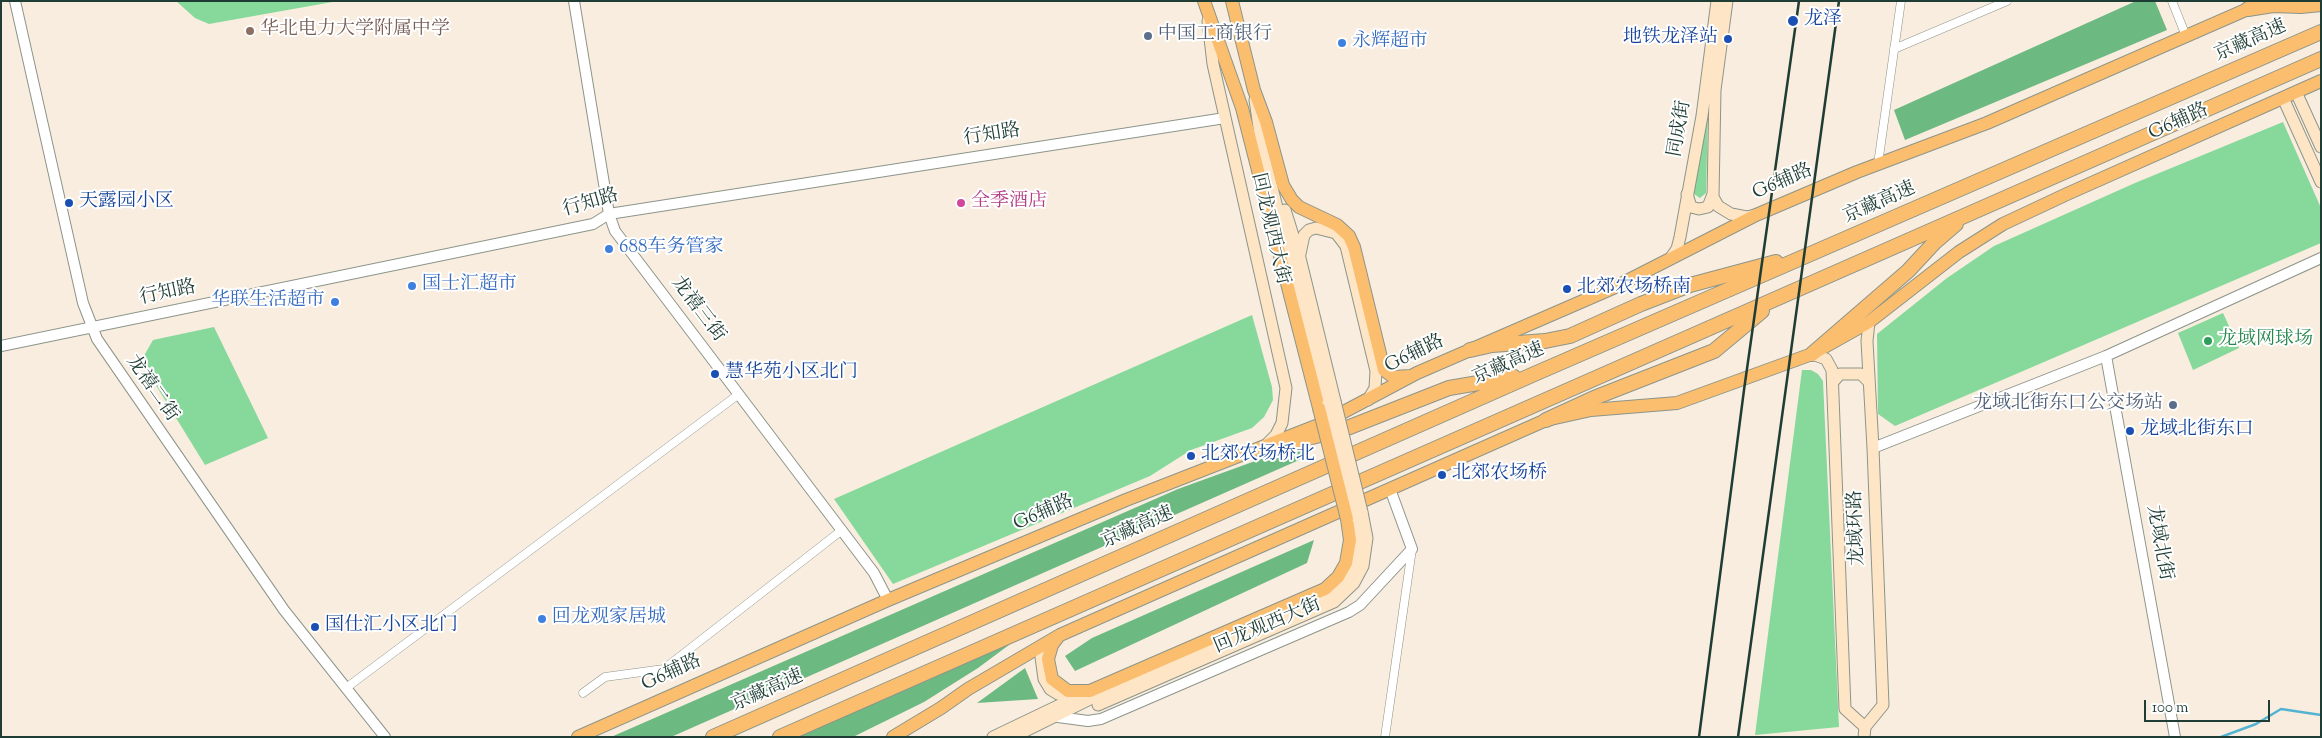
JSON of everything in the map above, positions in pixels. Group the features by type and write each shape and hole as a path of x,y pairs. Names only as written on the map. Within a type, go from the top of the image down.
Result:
{"highway":[{"path":"2248,10 2273,5 2301,6 2321,4"},
{"name":"京藏高速","path":"713,737 1532,375 2321,32"},
{"path":"780,737 2321,59"},
{"path":"1812,354 1908,272 1934,243 1970,213"},
{"path":"1470,350 1492,345 1545,341 1570,336 1690,285 1820,251"},
{"path":"1546,420 1594,398 1714,351 1779,299"},
{"path":"1260,449 1342,430 1449,388 1532,375"}],"main road":[{"name":"回龙观西大街","path":"1232,1 1252,82 1262,148 1327,405"},
{"name":"同成街","path":"1670,259 1677,249 1680,237 1687,190 1702,116 1717,1"},
{"name":"同成街","path":"1713,194 1715,90 1727,1"},
{"name":"G6辅路","path":"578,737 888,600 1126,500 1321,424 1363,404 1417,373 1613,288 1721,231 1756,215 1878,164 1988,123 2266,1"},
{"name":"回龙观西大街","path":"1205,5 1213,64 1286,388 1285,407 1279,430 1272,440 1260,449"},
{"name":"回龙观西大街","path":"1205,5 1246,120 1327,405"},
{"name":"G6辅路","path":"893,737 941,708 975,684 1060,635 1546,420 1592,410 1677,404 1812,354 1869,322 1959,252 2003,224 2321,81"},
{"path":"1252,82 1266,122 1280,176 1287,193 1303,209 1342,228 1352,241 1385,372 1391,376 1400,377 1417,373"},
{"path":"2296,92 2321,147"},
{"path":"2283,98 2321,182"},
{"name":"回龙观西大街","path":"1255,100 1272,170 1300,258 1327,405"},
{"path":"1687,190 1688,203 1695,209 1708,207 1713,194"},
{"path":"1713,194 1718,206 1727,212 1747,217 1756,215"},
{"path":"1300,258 1302,238 1312,228 1331,230 1340,236 1346,246 1376,370 1373,394 1363,404"},
{"name":"龙域环路","path":"1812,354 1820,355 1829,361 1832,382 1845,709 1864,732 1883,705 1873,448 1866,337 1869,322"},
{"path":"1832,382 1840,374 1862,374 1869,382"},
{"path":"1327,405 1355,515"},
{"name":"回龙观西大街","path":"993,737 1048,713 1090,690 1325,589 1338,577 1346,563 1355,515"},
{"name":"回龙观西大街","path":"1012,737 1058,717 1090,700 1331,594 1348,578 1355,565 1358,540 1355,515"},
{"path":"1060,635 1054,641 1049,654 1051,676 1058,685 1068,691 1090,690"},
{"path":"1060,635 1043,652 1042,675 1048,686 1058,694 1071,697 1078,696"}],"street":[{"name":"龙禧二街","path":"14,1 83,303 91,328 103,350 279,602 385,737"},
{"name":"龙禧三街","path":"574,1 608,214 615,231 842,530 878,579 888,600"},
{"path":"1878,164 1901,1"},
{"path":"1894,49 2007,1"},
{"path":"2172,1 2186,36"},
{"name":"行知路","path":"1,346 593,224 608,214 1225,118"},
{"path":"1873,448 2106,356 2321,258"},
{"name":"龙域北街","path":"2106,356 2175,737"},
{"path":"346,688 739,394"},
{"path":"1385,737 1412,549 1390,489"},
{"path":"583,693 606,678 664,669 842,530"},
{"name":"回龙观西大街","path":"1058,717 1088,720 1101,719 1349,612 1360,605 1412,549"}],"green space":[{"path":"176,1 338,1 209,24 195,18"},
{"path":"2136,1 2155,1 2167,30 1905,140 1894,110"},
{"path":"1708,110 1706,193 1700,198 1694,194 1693,185"},
{"path":"2283,122 2321,208 2321,243 1895,426 1878,414 1877,334 1947,278 1994,246 2135,183"},
{"name":"龙域网球场","path":"2223,313 2239,348 2193,370 2178,333"},
{"path":"1252,315 1272,387 1273,400 1264,417 1252,428 1191,450 1150,476 893,584 834,499"},
{"path":"214,327 268,438 205,465 141,361 153,340"},
{"path":"1802,370 1811,370 1818,374 1823,381 1839,727 1755,735"},
{"path":"1302,444 1306,457 671,737 611,737 1178,489"},
{"path":"1314,540 1307,563 1075,671 1065,656 1092,638"},
{"path":"1017,639 978,668 924,702 853,737 798,737"},
{"path":"1025,668 1038,699 977,703"}],"waterway":[{"path":"2221,737 2256,724 2281,709 2321,715"}],"railway":[{"path":"1699,737 1744,390 1799,1"},
{"path":"1738,737 1839,1"}],"place":[{"name":"龙泽","path":"1793,21"},
{"name":"华北电力大学附属中学","path":"250,31"},
{"name":"中国工商银行","path":"1148,36"},
{"name":"地铁龙泽站","path":"1728,39"},
{"name":"永辉超市","path":"1342,43"},
{"name":"天露园小区","path":"69,203"},
{"name":"全季酒店","path":"961,203"},
{"name":"688车务管家","path":"609,249"},
{"name":"国士汇超市","path":"412,286"},
{"name":"北郊农场桥南","path":"1567,289"},
{"name":"华联生活超市","path":"335,302"},
{"name":"龙域网球场","path":"2208,341"},
{"name":"慧华苑小区北门","path":"715,374"},
{"name":"龙域北街东口公交场站","path":"2173,405"},
{"name":"龙域北街东口","path":"2130,431"},
{"name":"北郊农场桥北","path":"1191,456"},
{"name":"北郊农场桥","path":"1442,475"},
{"name":"回龙观家居城","path":"542,619"},
{"name":"国仕汇小区北门","path":"315,627"}]}
